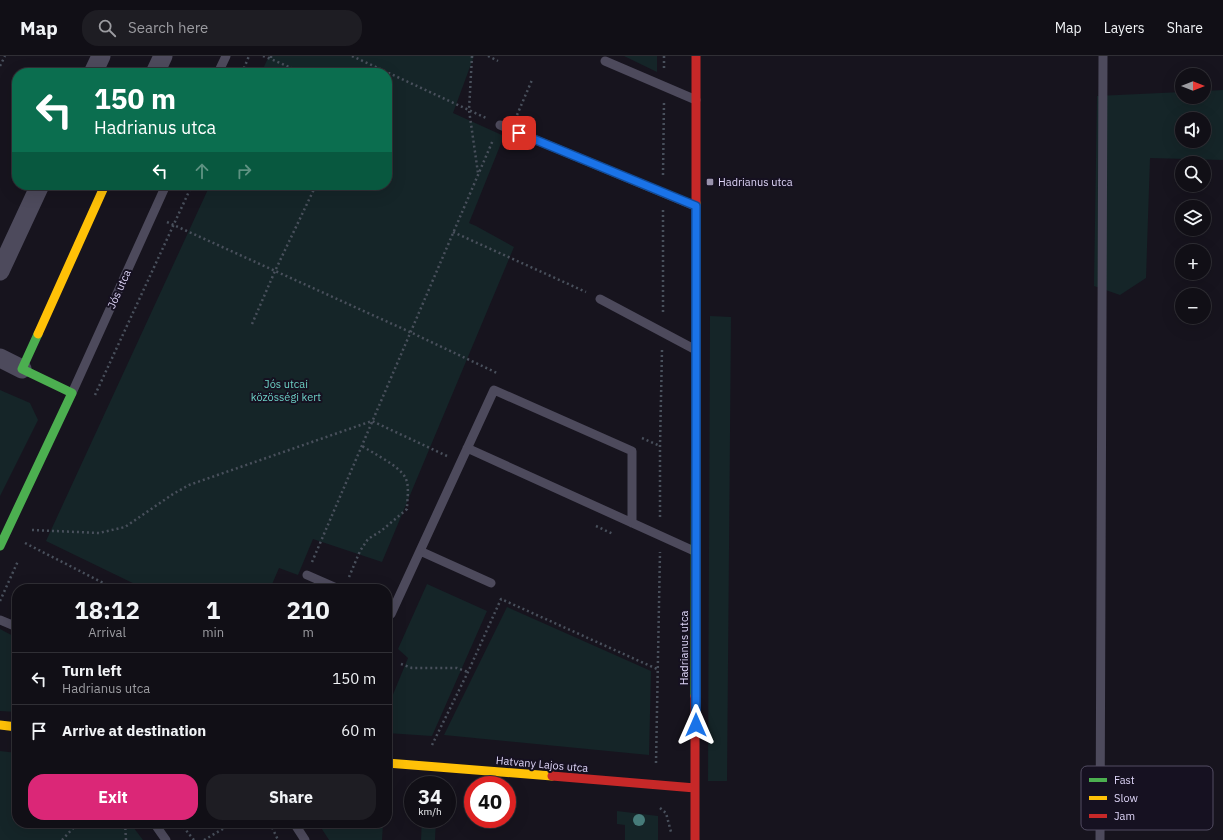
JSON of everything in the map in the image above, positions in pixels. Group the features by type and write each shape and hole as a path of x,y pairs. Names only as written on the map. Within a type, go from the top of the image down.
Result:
{"street":[{"path":"95,68 101,56"},
{"path":"157,68 163,56"},
{"name":"Hadrianus utca","path":"695,840 696,56"},
{"path":"0,271 38,190"},
{"path":"22,369 103,190"},
{"path":"0,358 72,393"},
{"name":"Jós utca","path":"2,536 72,393"},
{"path":"0,725 12,726"},
{"name":"Hatvany Lajos utca","path":"392,763 695,788"}],"lane":[{"path":"220,68 226,56"},
{"path":"1100,766 1103,56"},
{"path":"605,61 696,100"},
{"path":"500,125 696,206"},
{"name":"Jós utca","path":"72,393 164,190"},
{"path":"600,299 696,350"},
{"path":"392,612 494,390 632,451 632,524"},
{"path":"467,448 696,552"},
{"path":"420,551 491,583"},
{"path":"307,575 336,584"},
{"path":"0,620 12,625"},
{"path":"297,828 305,840"},
{"path":"1100,830 1100,840"}],"path":[{"path":"0,66 5,56"},
{"path":"244,68 249,56"},
{"path":"263,56 271,57 292,68"},
{"path":"352,56 378,68"},
{"path":"472,56 469,110 478,174"},
{"path":"488,56 498,61"},
{"path":"655,785 663,332 664,56"},
{"path":"307,575 500,125 392,74"},
{"path":"511,130 532,80"},
{"path":"93,400 190,190"},
{"path":"252,324 314,190"},
{"path":"151,216 276,271 501,375"},
{"path":"453,232 600,299"},
{"path":"2,536 33,530 98,533 125,527 173,494 189,485 372,421"},
{"path":"344,584 360,551 368,539 381,531 407,509 408,490 405,477 392,464 362,446"},
{"path":"26,544 36,522"},
{"path":"2,536 26,544 106,584"},
{"path":"0,601 19,558"},
{"path":"422,766 468,672 500,599 657,669"},
{"path":"401,664 412,668 457,668 468,672"},
{"path":"62,840 73,828"},
{"path":"125,828 126,840"},
{"path":"184,828 194,840"},
{"path":"204,840 225,828"},
{"path":"272,828 278,840"}],"green space":[{"name":"Jós utcai közösségi kert","path":"269,56 474,56 453,113 504,136 469,223 514,247 382,562 313,539 298,575 279,568 272,584 135,584 46,541 208,190 392,190 392,68 263,68"},
{"path":"624,56 657,56 657,72"},
{"path":"1223,90 1223,160 1211,160 1211,156 1175,156 1175,159 1150,158 1146,278 1120,295 1094,286 1097,96 1175,92 1175,104 1211,104 1211,91"},
{"path":"710,316 731,317 727,781 708,781"},
{"path":"0,390 30,403 38,420 0,496"},
{"path":"427,584 487,611 432,736 392,733 392,697 408,658 398,649"},
{"path":"507,607 651,671 649,755 444,735"},
{"path":"0,629 12,635 12,712 0,711"},
{"path":"0,751 12,752 12,828 134,828 143,840 0,840"},
{"path":"617,811 658,816 658,840 625,840 625,825 617,824"},
{"path":"321,828 383,828 382,840 329,840"},
{"path":"422,828 436,828 435,840 421,840"}],"traffic: fast":[{"path":"695,696 696,203"},
{"path":"0,546 72,393 22,369 38,334"}],"traffic: slow":[{"path":"38,334 103,190"},
{"path":"0,725 12,726"},
{"path":"392,763 552,776"}],"traffic: jam":[{"path":"696,56 696,203"},
{"path":"695,696 695,840"},
{"path":"552,776 695,788"}],"place":[{"name":"Hadrianus utca","path":"710,182"}],"route":[{"path":"519,133 696,206 696,725"}]}
